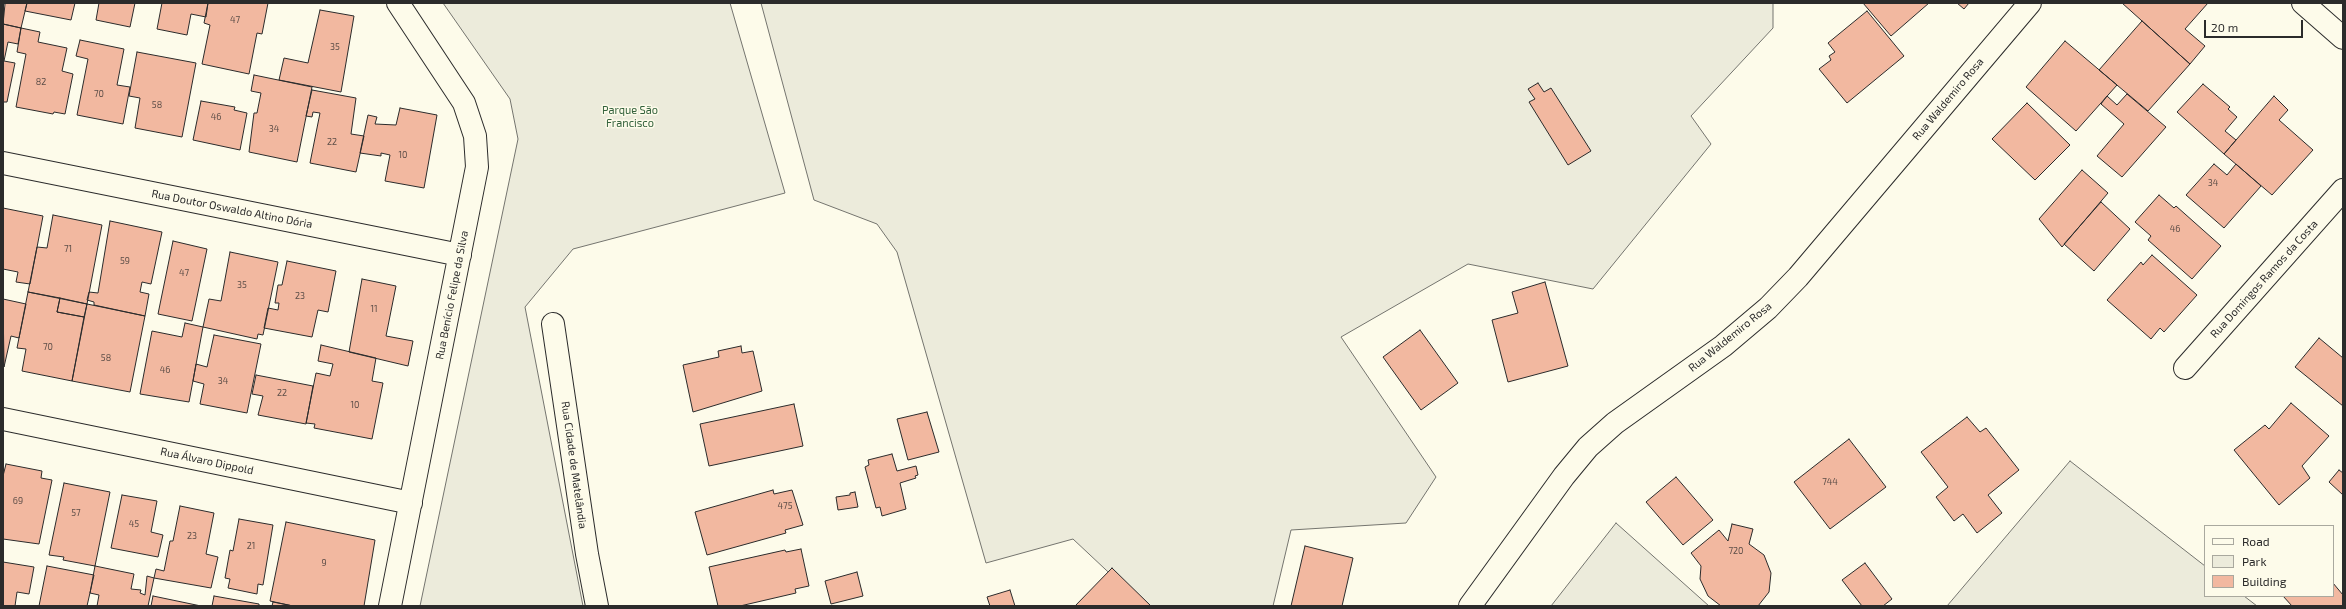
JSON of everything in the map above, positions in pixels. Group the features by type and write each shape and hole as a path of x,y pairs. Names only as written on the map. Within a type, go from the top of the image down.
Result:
{"street":[{"name":"Rua Benício Felipe da Silva","path":"390,606 477,167 475,136 464,103 455,87 398,3"},
{"name":"Rua Waldemiro Rosa","path":"1470,606 1564,476 1588,447 1615,424 1723,346 1768,308 1798,277 2030,3"},
{"path":"2303,3 2343,38"},
{"name":"Rua Doutor Oswaldo Altino Dória","path":"3,163 460,255"},
{"name":"Rua Domingos Ramos da Costa","path":"2185,368 2343,190"},
{"name":"Rua Cidade de Matelândia","path":"553,324 587,554 597,606"},
{"name":"Rua Álvaro Dippold","path":"3,419 411,503"}],"green space":[{"name":"Parque São Francisco","path":"443,3 730,3 785,193 573,249 525,307 583,606 420,606 518,139 510,99"},
{"path":"761,3 1773,3 1773,28 1691,116 1711,144 1593,289 1468,264 1341,337 1436,477 1406,523 1291,530 1273,606 1135,606 1137,599 1073,539 986,563 897,252 877,224 814,200"},
{"path":"2070,461 2204,565 2204,597 2245,597 2257,606 1947,606"},
{"path":"1616,523 1709,606 1551,606"}],"building":[{"path":"3,3 27,3 21,28 3,24 5,4"},
{"path":"27,3 75,3 71,20 25,11"},
{"path":"99,3 135,3 130,27 96,20"},
{"path":"162,3 208,3 206,17 191,14 187,35 157,29"},
{"path":"208,3 268,3 262,34 257,33 249,74 202,64 210,25 204,23"},
{"path":"1863,3 1929,3 1891,36"},
{"path":"1957,3 1969,3 1964,9"},
{"path":"2122,3 2208,3 2185,29 2205,46 2190,64"},
{"path":"320,10 354,16 341,92 279,80 284,58 308,63"},
{"path":"1867,11 1904,56 1847,103 1819,69 1831,60 1829,56 1835,52 1828,43"},
{"path":"2142,21 2190,64 2148,111 2099,70"},
{"path":"3,24 21,28 18,44 8,42 4,61 15,63 7,102 3,102"},
{"path":"21,28 40,32 38,42 67,48 62,71 73,74 65,114 54,112 53,114 16,107 26,54 17,52"},
{"path":"80,40 124,49 117,85 130,87 123,124 77,115 88,59 76,56"},
{"path":"2065,41 2117,85 2076,131 2026,87"},
{"path":"137,52 196,63 182,137 135,128 140,98 129,96"},
{"path":"254,75 312,87 297,162 249,152 254,113 257,113 261,93 251,91"},
{"path":"1538,83 1544,92 1551,88 1591,151 1568,165 1529,102 1535,99 1528,89"},
{"path":"2203,84 2230,107 2228,109 2237,117 2225,131 2236,140 2224,154 2177,112"},
{"path":"312,90 356,98 351,134 364,136 356,172 310,163 320,113 313,112 312,117 306,116"},
{"path":"2127,94 2166,127 2122,177 2097,156 2124,124 2101,104 2107,96 2117,105"},
{"path":"2274,96 2288,110 2279,120 2313,150 2272,195 2224,154"},
{"path":"201,101 235,107 234,110 247,113 240,150 193,140"},
{"path":"2027,103 2070,145 2035,180 1992,139"},
{"path":"400,108 437,115 424,188 385,181 390,155 381,153 381,156 360,153 368,115 377,117 375,124 396,125"},
{"path":"2214,164 2227,175 2236,164 2261,186 2224,228 2186,195"},
{"path":"2082,170 2108,193 2062,247 2039,219"},
{"path":"2159,195 2174,208 2176,206 2221,246 2192,279 2148,240 2151,236 2135,222"},
{"path":"2101,202 2130,229 2094,271 2064,244"},
{"path":"3,208 43,216 30,284 16,282 18,272 3,269"},
{"path":"53,215 102,225 87,304 28,292 37,247 47,248"},
{"path":"110,221 162,232 151,284 142,282 140,292 149,294 145,316 94,305 94,302 87,300 89,292 98,293"},
{"path":"173,241 207,249 192,321 158,314"},
{"path":"230,252 278,262 263,335 258,334 257,339 203,327 209,299 221,301"},
{"path":"2152,255 2197,295 2164,332 2160,328 2151,339 2107,300 2141,262 2143,265"},
{"path":"287,261 336,271 328,312 318,310 312,337 264,328 268,308 278,310 279,303 275,303 278,285 282,285"},
{"path":"362,279 396,286 386,336 413,341 408,366 349,352"},
{"path":"1545,282 1568,366 1508,382 1492,320 1518,313 1512,292"},
{"path":"28,292 60,298 57,312 84,317 72,381 22,371 26,349 17,348"},
{"path":"60,298 87,304 84,317 57,312"},
{"path":"3,299 26,304 19,338 11,336 4,367"},
{"path":"87,304 145,316 130,392 72,381"},
{"path":"185,323 203,327 189,402 140,394 152,331 182,337"},
{"path":"1420,330 1458,383 1421,410 1383,357"},
{"path":"214,335 261,344 247,413 200,404 204,384 193,381 196,364 207,367"},
{"path":"2319,338 2343,358 2343,406 2295,367"},
{"path":"321,345 376,358 372,381 383,383 372,439 314,428 315,424 306,423 316,373 330,376 333,364 318,361"},
{"path":"741,346 742,353 753,351 762,391 693,412 683,365 719,357 718,351"},
{"path":"256,375 313,386 306,424 258,415 263,396 252,394"},
{"path":"2291,403 2329,436 2302,466 2310,478 2279,505 2234,450 2265,425 2269,429"},
{"path":"794,404 803,446 709,466 700,424"},
{"path":"927,412 939,452 908,460 897,419"},
{"path":"1967,417 1980,432 1986,428 2019,470 1988,495 2002,513 1977,533 1963,514 1954,521 1936,497 1948,487 1921,452"},
{"path":"1849,439 1886,487 1830,529 1794,482"},
{"path":"892,454 897,471 916,466 918,475 915,476 916,478 900,483 906,509 882,516 880,507 876,508 865,467 869,465 868,460"},
{"path":"6,464 42,471 41,478 52,480 39,544 3,539 3,476"},
{"path":"2339,470 2343,473 2343,495 2329,482"},
{"path":"1676,477 1713,520 1683,545 1646,502"},
{"path":"64,483 110,492 95,566 63,560 64,557 49,555"},
{"path":"773,490 774,494 792,490 803,525 785,530 786,533 707,555 695,512"},
{"path":"855,492 858,507 838,510 836,497 850,495 850,493"},
{"path":"122,495 157,501 151,532 163,535 158,557 111,548"},
{"path":"180,506 214,513 206,554 218,557 211,588 154,578 156,569 164,571 170,541 173,541"},
{"path":"239,519 273,525 263,585 258,584 257,594 228,588 230,579 225,578 230,550 233,551"},
{"path":"286,522 375,540 364,606 293,606 270,601"},
{"path":"1732,524 1753,529 1749,544 1764,555 1771,573 1769,592 1758,606 1721,606 1708,596 1700,579 1701,566 1691,553 1719,530 1728,541"},
{"path":"1305,546 1353,558 1342,606 1291,606"},
{"path":"801,549 809,586 795,589 796,593 740,606 718,606 709,567 785,550 786,552"},
{"path":"3,562 34,567 29,594 17,592 15,606 3,606"},
{"path":"1865,563 1892,599 1883,606 1862,606 1842,580"},
{"path":"47,566 94,575 87,606 39,606"},
{"path":"95,566 134,574 131,589 141,590 140,593 145,595 147,576 154,578 148,606 97,606 99,595 90,593"},
{"path":"1112,568 1151,606 1075,606"},
{"path":"857,572 863,596 831,604 825,581"},
{"path":"2334,584 2343,595 2343,606 2292,606 2284,597 2334,597"},
{"path":"1010,590 1015,606 990,606 987,597"},
{"path":"153,596 201,606 151,606"},
{"path":"214,596 259,604 259,606 212,606"},
{"path":"273,602 293,606 272,606"}]}
